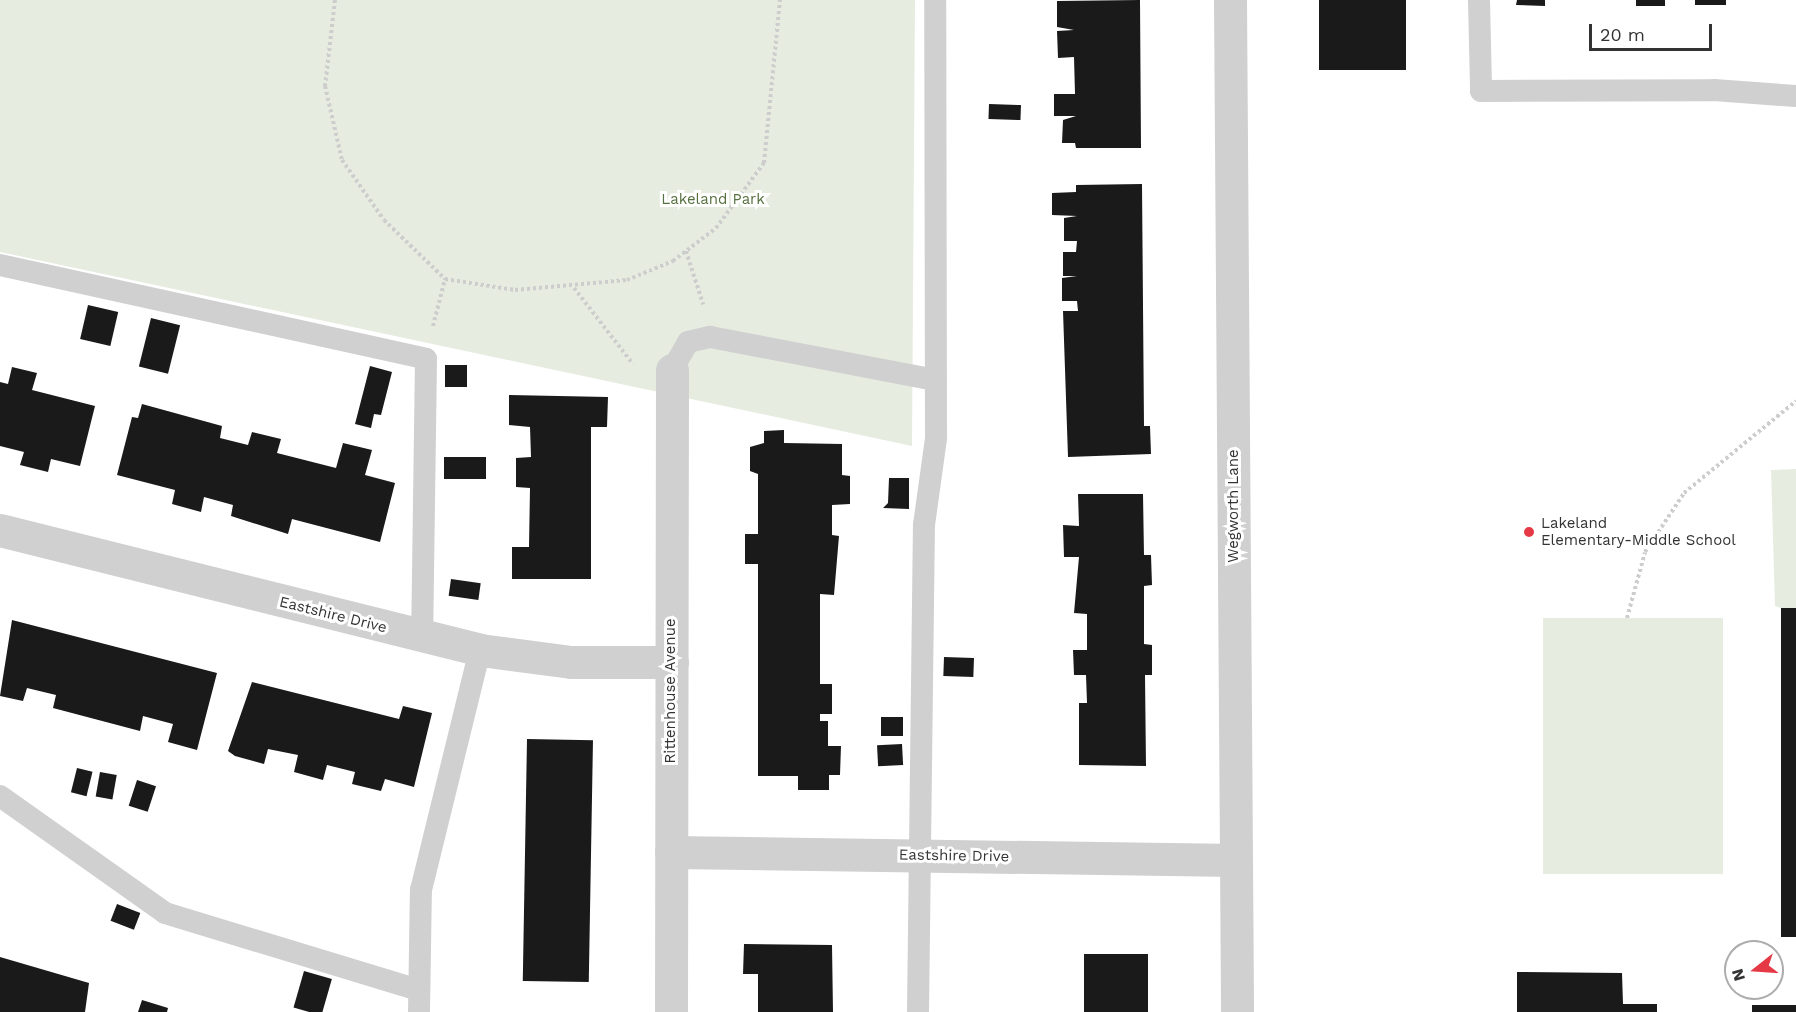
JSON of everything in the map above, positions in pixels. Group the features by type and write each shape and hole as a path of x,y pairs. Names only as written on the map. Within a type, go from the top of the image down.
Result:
{"street":[{"name":"Wegworth Lane","path":"1230,0 1238,1012"},
{"name":"Rittenhouse Avenue","path":"671,1012 672,370"},
{"name":"Eastshire Drive","path":"0,530 480,650 571,662 672,662"},
{"name":"Eastshire Drive","path":"671,852 1236,860"}],"lane":[{"path":"918,1012 918,856 924,525 936,438 934,0"},
{"path":"1479,0 1481,91 1714,90 1796,96"},
{"path":"0,265 426,359 422,637"},
{"path":"672,370 688,342 710,337 936,380"},
{"path":"0,796 165,913 419,1001 421,890 480,650"}],"path":[{"path":"335,0 325,86 342,160 384,220 445,279 515,290 627,280 673,261 716,228 764,163 780,0"},
{"path":"426,359 445,279"},
{"path":"1628,618 1645,552 1684,493 1796,401"}],"green space":[{"name":"Lakeland Park","path":"0,0 915,0 912,446 0,252"},
{"path":"1796,469 1796,608 1781,608 1775,606 1771,470"},
{"path":"1543,618 1723,618 1723,874 1543,874"}],"building":[{"path":"1140,0 1141,148 1076,148 1075,143 1062,143 1063,120 1076,116 1054,116 1054,94 1075,94 1074,57 1058,58 1057,31 1074,30 1057,27 1057,1"},
{"path":"1319,0 1406,0 1406,70 1319,70"},
{"path":"1517,0 1545,0 1545,6 1516,5"},
{"path":"1636,0 1665,0 1665,6 1636,6"},
{"path":"1695,0 1726,0 1726,5 1695,5"},
{"path":"989,104 1021,105 1020,120 988,119"},
{"path":"1142,184 1144,426 1150,426 1151,454 1068,457 1063,311 1078,311 1077,301 1062,301 1062,278 1077,276 1063,276 1063,252 1076,252 1077,241 1064,241 1064,218 1077,216 1052,215 1052,193 1076,192 1076,185"},
{"path":"88,305 118,312 110,346 80,339"},
{"path":"151,318 180,325 168,374 139,367"},
{"path":"445,365 467,365 467,387 445,387"},
{"path":"370,366 392,372 381,415 374,414 371,428 355,424"},
{"path":"12,367 37,373 32,390 95,406 80,466 51,459 48,472 20,465 24,452 0,446 0,382 8,384"},
{"path":"509,395 608,397 607,427 591,427 591,579 512,579 512,547 529,547 530,488 516,487 516,458 531,457 530,427 509,425"},
{"path":"142,404 222,426 220,438 248,445 252,432 281,439 277,453 336,468 343,443 372,450 365,475 395,483 380,542 292,519 288,534 231,516 233,505 204,497 201,512 172,504 175,490 117,475 132,417 138,418"},
{"path":"784,430 784,443 842,444 842,475 850,476 850,504 832,505 832,535 839,536 834,595 820,594 820,684 832,684 832,714 820,714 820,721 828,721 828,746 841,746 840,775 829,775 829,790 798,790 798,776 758,776 758,564 745,564 745,534 758,534 758,474 750,471 750,447 764,443 764,431"},
{"path":"444,457 486,457 486,479 444,479"},
{"path":"889,478 909,478 909,509 883,508 888,503"},
{"path":"1078,494 1143,494 1144,555 1151,555 1152,585 1144,586 1144,644 1152,645 1152,675 1145,675 1146,766 1079,765 1079,703 1087,703 1086,675 1074,675 1073,650 1087,650 1087,614 1074,613 1079,557 1064,557 1063,525 1079,526"},
{"path":"451,579 481,583 478,600 449,596"},
{"path":"1781,608 1796,608 1796,937 1781,937"},
{"path":"12,620 217,673 197,750 168,742 173,724 143,716 140,731 53,708 56,695 27,688 23,701 0,696"},
{"path":"944,657 974,658 973,677 943,676"},
{"path":"252,682 399,719 403,706 432,713 414,787 385,779 381,791 352,784 355,772 327,765 323,780 294,772 298,755 268,749 264,764 235,756 228,751"},
{"path":"881,717 903,717 903,736 881,736"},
{"path":"527,739 593,740 589,982 523,981"},
{"path":"902,744 903,765 878,766 877,745"},
{"path":"77,768 93,772 86,796 71,792"},
{"path":"100,772 117,775 112,800 96,797"},
{"path":"137,780 156,786 148,812 129,806"},
{"path":"117,904 140,913 134,930 111,921"},
{"path":"744,944 832,945 833,1012 758,1012 758,974 743,974"},
{"path":"1084,954 1148,954 1148,1012 1084,1012"},
{"path":"0,957 89,983 85,1012 0,1012"},
{"path":"304,971 332,979 322,1012 309,1012 294,1008"},
{"path":"1517,972 1622,973 1623,1004 1657,1004 1657,1012 1517,1012"},
{"path":"142,1000 168,1008 167,1012 138,1012"},
{"path":"1752,1005 1796,1005 1796,1012 1752,1012"}],"place":[{"name":"Lakeland Elementary-Middle School","path":"1529,532"}]}
